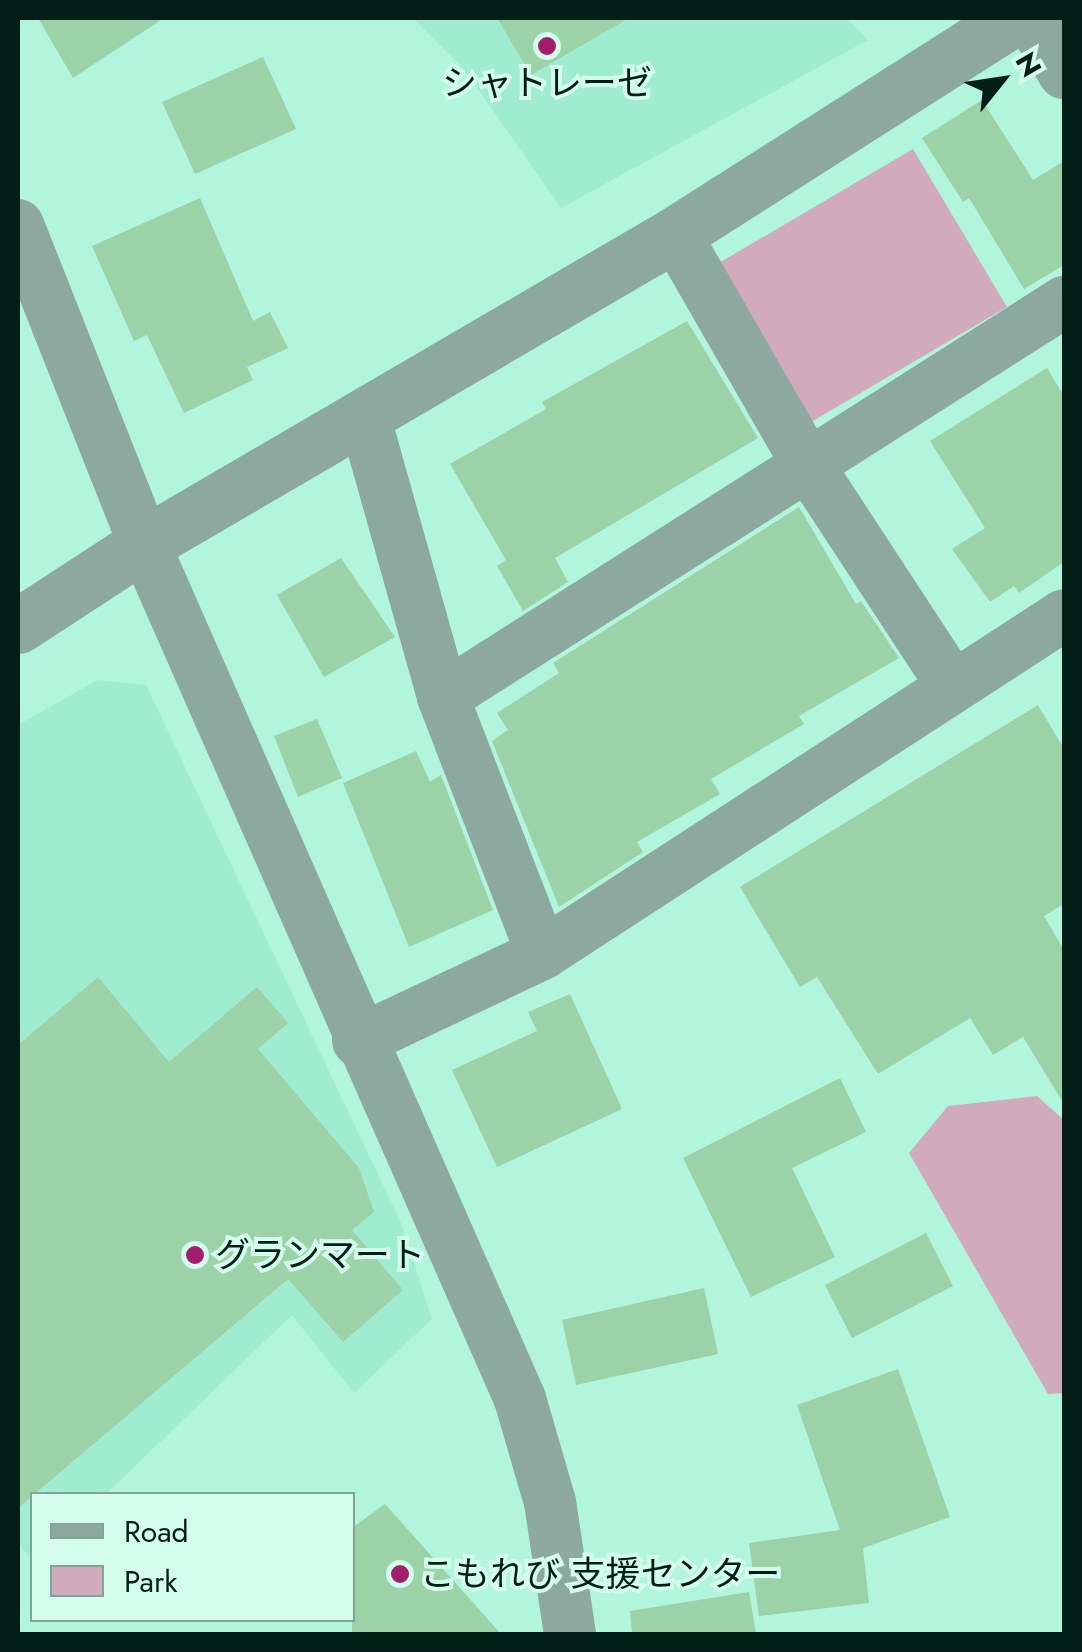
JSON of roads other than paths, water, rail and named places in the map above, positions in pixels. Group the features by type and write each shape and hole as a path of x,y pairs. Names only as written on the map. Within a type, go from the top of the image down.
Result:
{"street":[{"path":"18,626 144,544 365,419 675,234 1014,18"},
{"path":"1030,18 1064,73"},
{"path":"18,224 144,544 358,1042 475,1286 520,1399 550,1502 561,1628"},
{"path":"675,234 808,466 953,687"},
{"path":"443,697 1064,302"},
{"path":"365,419 443,697 542,954"},
{"path":"358,1042 542,954 1064,615"}],"place":[{"name":"シャトレーゼ","path":"547,46"},
{"name":"グランマート","path":"195,1255"},
{"name":"こもれび 支援センター","path":"400,1574"}]}
